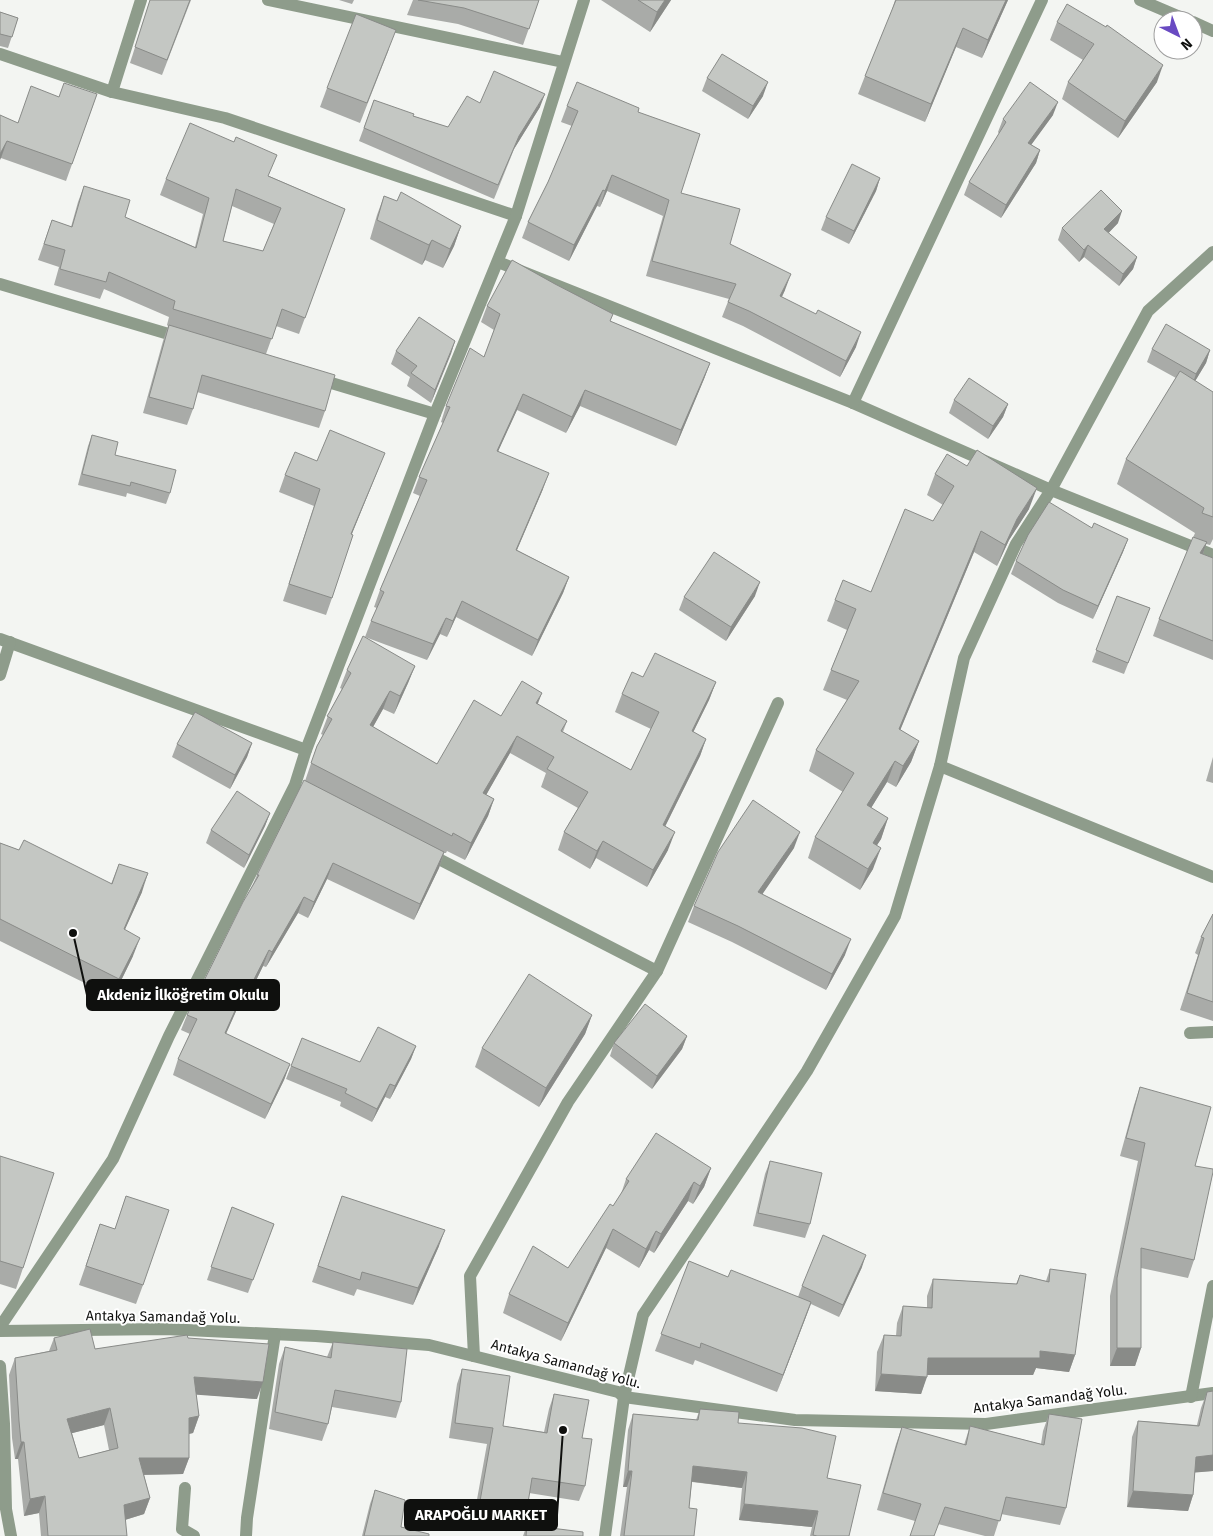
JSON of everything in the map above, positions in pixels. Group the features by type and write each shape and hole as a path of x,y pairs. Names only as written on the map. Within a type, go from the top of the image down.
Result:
{"street":[{"path":"112,92 141,0"},
{"path":"268,0 563,62"},
{"path":"0,1329 113,1159 170,1036 299,787 306,750 434,414 516,216 584,0"},
{"path":"853,403 1042,0"},
{"path":"1140,0 1164,10"},
{"path":"0,54 112,92 225,118 516,216"},
{"path":"605,1536 624,1397 644,1315 807,1070 895,916 940,766 964,658 1016,544 1052,490 1148,311 1213,252"},
{"path":"498,262 853,403 1052,490 1213,555"},
{"path":"0,284 198,343"},
{"path":"302,374 434,414"},
{"path":"0,675 5,641 306,750"},
{"path":"474,1356 470,1276 568,1102 657,971 778,704"},
{"path":"940,766 1213,877"},
{"path":"419,848 657,971"},
{"path":"1190,1033 1213,1032"},
{"path":"1191,1397 1213,1286"},
{"name":"Antakya Samandağ Yolu.","path":"0,1329 165,1329 316,1336 429,1345 618,1392 624,1397 795,1420 986,1424 1213,1393"},
{"path":"246,1536 247,1518 275,1334"},
{"path":"0,1366 4,1424 6,1509 11,1536"},
{"path":"185,1488 182,1529 194,1536"}],"building":[{"path":"150,0 190,0 167,60 135,47"},
{"path":"418,0 539,0 529,29 464,8"},
{"path":"638,0 665,0 657,12"},
{"path":"896,0 1006,0 988,40 963,28 931,104 865,76"},
{"path":"1067,4 1106,27 1107,25 1153,58 1153,60 1163,65 1125,121 1068,82 1094,44 1057,22"},
{"path":"0,12 18,18 12,37 0,34"},
{"path":"356,14 396,30 367,103 327,88"},
{"path":"722,54 768,82 753,106 707,78"},
{"path":"494,71 545,94 519,136 498,185 364,128 374,100 414,114 413,116 448,127 467,96 480,103"},
{"path":"577,82 639,108 638,112 700,134 681,193 740,209 730,244 791,274 780,296 816,314 818,310 861,332 846,361 728,302 736,284 652,261 669,200 612,175 574,245 528,222 548,182 578,111 567,106"},
{"path":"1030,82 1058,102 1028,143 1040,150 1006,205 969,182 1006,122 1003,119"},
{"path":"64,83 97,94 72,164 7,141 0,154 0,115 18,123 31,86 59,97"},
{"path":"190,123 234,142 236,137 277,155 268,176 345,209 305,318 282,309 272,339 173,309 175,301 109,272 106,282 60,269 65,250 44,244 52,220 72,227 84,186 130,200 125,217 196,248 209,198 166,179","holes":["236,189 281,208 263,251 223,241"]},
{"path":"852,164 880,178 854,231 826,217"},
{"path":"1101,190 1122,211 1104,229 1137,257 1123,274 1088,245 1084,250 1062,228"},
{"path":"401,192 461,226 450,249 432,240 429,245 377,220 384,196 397,201"},
{"path":"512,260 613,314 610,321 710,363 681,430 585,390 572,417 523,394 497,451 549,473 516,550 569,577 538,640 462,601 453,621 446,618 433,644 371,621 384,592 380,590 427,480 419,477 450,407 446,406 470,348 484,357 500,314 487,306"},
{"path":"419,317 455,341 435,390 411,373 417,366 396,351"},
{"path":"1166,324 1210,350 1196,374 1152,349"},
{"path":"169,325 335,375 325,411 202,375 193,409 149,397"},
{"path":"1180,371 1213,392 1213,517 1202,513 1204,508 1126,459"},
{"path":"969,378 1008,404 993,426 954,400"},
{"path":"330,430 385,453 351,534 353,535 332,598 289,584 320,489 285,475 295,452 317,461"},
{"path":"92,435 118,442 115,455 176,470 170,493 131,482 130,486 82,474"},
{"path":"977,450 1037,488 1017,519 1005,545 981,531 899,729 919,741 903,766 895,761 867,805 888,818 873,843 881,848 868,869 815,837 854,773 816,750 859,681 831,670 856,609 835,600 843,580 871,592 905,509 933,521 954,486 935,474 947,454 967,466"},
{"path":"1049,502 1092,528 1094,523 1128,539 1098,606 1063,590 1016,561 1028,535"},
{"path":"1193,537 1207,542 1200,553 1213,558 1213,641 1159,619"},
{"path":"714,552 760,582 731,627 684,597"},
{"path":"1117,596 1150,608 1128,663 1096,650"},
{"path":"363,636 415,666 400,696 390,691 370,725 437,764 474,700 501,716 522,681 542,693 536,703 567,721 561,731 631,770 659,712 622,694 632,672 643,677 655,653 716,682 692,731 706,739 663,825 675,832 653,870 603,841 597,851 564,832 588,792 547,769 554,757 517,736 483,793 494,799 471,843 453,833 452,836 311,763 317,746 332,719 327,716 351,673 347,670"},
{"path":"195,712 252,743 235,775 177,744"},
{"path":"304,780 444,852 420,904 333,863 314,902 304,897 272,952 269,950 246,995 243,993 225,1033 290,1064 271,1104 178,1059 197,1019 187,1015 243,902 259,875 257,875"},
{"path":"237,791 270,813 249,855 211,830"},
{"path":"753,800 800,832 758,892 851,939 832,974 738,926 694,906 718,852"},
{"path":"24,840 112,884 119,864 148,873 124,929 140,938 119,979 0,919 0,843 19,850"},
{"path":"1213,914 1213,1002 1187,993 1204,938 1201,937"},
{"path":"529,974 592,1015 546,1088 482,1048"},
{"path":"645,1004 687,1036 657,1076 614,1043"},
{"path":"378,1027 416,1046 395,1086 390,1084 377,1109 345,1093 347,1089 291,1066 302,1038 360,1062"},
{"path":"1140,1087 1211,1107 1195,1166 1213,1169 1213,1172 1194,1260 1141,1248 1141,1348 1117,1348 1117,1278 1145,1143 1126,1138"},
{"path":"656,1133 711,1168 700,1186 694,1182 661,1234 656,1231 646,1249 613,1229 568,1323 509,1294 533,1246 568,1268 610,1204 613,1206 629,1181 626,1179"},
{"path":"0,1156 54,1173 23,1268 0,1261"},
{"path":"770,1161 822,1173 810,1224 758,1213"},
{"path":"126,1196 169,1210 143,1285 86,1266 100,1224 115,1229"},
{"path":"342,1196 445,1230 418,1288 362,1272 360,1280 318,1266"},
{"path":"232,1207 274,1224 253,1280 211,1267"},
{"path":"823,1235 866,1255 843,1305 802,1286"},
{"path":"689,1261 728,1277 731,1270 811,1302 783,1375 701,1343 700,1348 661,1334"},
{"path":"1050,1269 1086,1274 1075,1355 1040,1351 1040,1358 928,1358 927,1377 881,1374 884,1335 901,1336 903,1306 932,1308 933,1279 1017,1284 1020,1275 1049,1282"},
{"path":"90,1329 95,1349 187,1335 188,1338 269,1344 263,1382 194,1377 199,1416 189,1418 189,1458 139,1458 150,1498 124,1505 127,1536 48,1536 45,1496 30,1499 24,1442 21,1442 15,1358 57,1350 54,1338","holes":["110,1408 118,1448 79,1458 67,1419"]},
{"path":"333,1342 407,1349 401,1402 335,1390 328,1424 275,1412 285,1347 331,1358"},
{"path":"462,1369 510,1376 503,1426 547,1433 554,1394 589,1400 582,1438 592,1439 585,1486 532,1478 527,1509 480,1501 493,1428 455,1423"},
{"path":"1213,1391 1213,1455 1196,1457 1193,1495 1133,1491 1138,1421 1199,1426 1207,1392"},
{"path":"700,1409 739,1412 738,1423 802,1428 836,1436 827,1478 861,1485 849,1536 813,1535 818,1511 744,1504 747,1472 693,1466 689,1508 697,1509 694,1536 624,1536 632,1471 628,1471 633,1414 698,1420"},
{"path":"1049,1414 1082,1419 1066,1508 1006,1497 1000,1521 945,1507 934,1536 910,1536 921,1504 883,1493 902,1427 966,1445 970,1426 1044,1445"},
{"path":"375,1490 405,1500 401,1527 429,1534 429,1536 364,1536"},
{"path":"527,1525 583,1532 583,1536 526,1536"}],"place":[{"name":"Akdeniz İlköğretim Okulu","path":"73,933"},
{"name":"ARAPOĞLU MARKET","path":"563,1430"}]}
